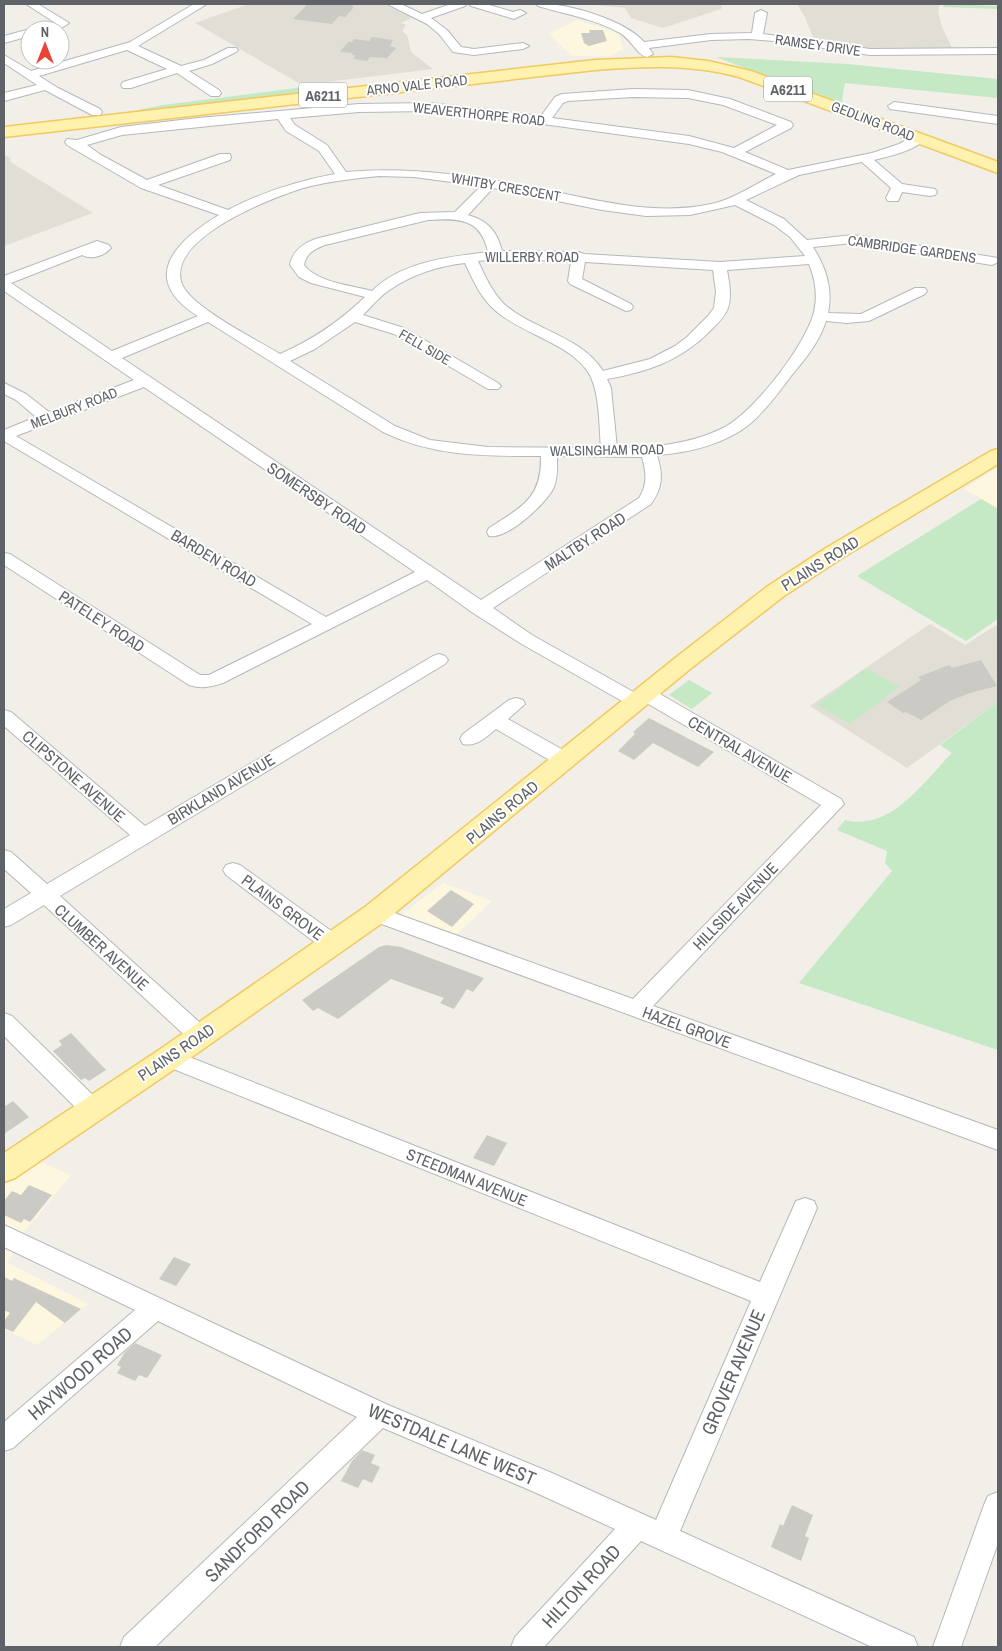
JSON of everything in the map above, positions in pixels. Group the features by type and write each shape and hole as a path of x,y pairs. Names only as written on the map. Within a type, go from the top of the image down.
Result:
{"main road":[{"name":"ARNO VALE ROAD","path":"4,132 595,65 647,62"},
{"name":"GEDLING ROAD","path":"647,62 688,63 734,70 998,168"},
{"name":"PLAINS ROAD","path":"4,1168 169,1058 375,914 641,697 776,591 834,553 998,456"}],"street":[{"path":"36,7 56,4"},
{"path":"30,75 128,46 142,40 201,4"},
{"path":"393,4 438,28 457,50 474,52 523,46"},
{"path":"420,18 461,4"},
{"path":"475,4 514,16 520,13"},
{"path":"542,4 619,28 632,35 639,46 636,49 647,62"},
{"path":"36,7 58,20"},
{"path":"757,36 763,16"},
{"path":"4,40 20,35"},
{"name":"RAMSEY DRIVE","path":"639,46 711,37 757,36 870,52 998,51"},
{"path":"128,46 179,70 215,93"},
{"path":"134,85 179,70 199,66 227,55"},
{"path":"4,58 47,86 94,109"},
{"path":"4,97 47,86"},
{"path":"544,120 559,100 566,97 673,92 718,100 791,122 735,152"},
{"name":"WEAVERTHORPE ROAD","path":"230,215 146,185 96,158 74,143 129,130 281,114 416,106 461,109 690,140 735,152 788,174"},
{"path":"894,106 924,113 998,120"},
{"path":"281,114 290,128 323,148 342,175"},
{"name":"WHITBY CRESCENT","path":"209,317 192,306 178,291 173,281 174,264 182,250 196,237 230,215 255,202 283,190 342,175 372,171 406,172 490,184 642,212 690,211 719,206 735,200 788,174 894,152 920,139"},
{"path":"865,158 896,193 930,192"},
{"path":"146,185 187,169 224,160"},
{"path":"458,218 490,184"},
{"name":"WALSINGHAM ROAD","path":"209,317 389,429 409,439 433,446 460,450 609,452 677,448 728,432 757,410 807,347 824,302 822,277 814,259 803,244 780,223 735,200"},
{"path":"376,296 307,276 299,268 298,258 308,247 328,240 420,217 435,216 458,218 475,223 487,230 496,255"},
{"name":"CAMBRIDGE GARDENS","path":"803,244 853,239 992,261"},
{"path":"4,281 83,250"},
{"name":"WILLERBY ROAD","path":"279,360 310,346 354,318 391,283 413,271 438,263 496,255 579,256 720,266 814,259"},
{"path":"579,256 575,281 625,307"},
{"path":"469,258 488,295 496,306 576,352 591,365 603,388 609,452"},
{"path":"598,376 657,362 679,352 691,342 720,308 722,284 720,266"},
{"name":"SOMERSBY ROAD","path":"4,286 526,640 641,697"},
{"path":"820,316 846,319 864,318 920,294"},
{"path":"4,304 22,298"},
{"path":"111,357 209,317"},
{"name":"FELL SIDE","path":"354,318 399,331 493,386"},
{"name":"MELBURY ROAD","path":"4,435 144,381"},
{"path":"4,388 20,397 46,418"},
{"name":"BARDEN ROAD","path":"4,435 326,624"},
{"path":"495,532 526,510 542,493 548,481 549,451"},
{"name":"MALTBY ROAD","path":"479,609 645,501 654,483 654,473 648,451"},
{"name":"PATELEY ROAD","path":"4,558 193,680 201,682 216,679 326,624"},
{"path":"326,624 427,574"},
{"name":"BIRKLAND AVENUE","path":"4,919 439,660"},
{"name":"CENTRAL AVENUE","path":"641,697 834,804"},
{"path":"470,739 516,704"},
{"name":"CLIPSTONE AVENUE","path":"4,716 144,836"},
{"path":"495,720 565,760"},
{"name":"HILLSIDE AVENUE","path":"637,1009 834,804"},
{"name":"CLUMBER AVENUE","path":"4,857 200,1036"},
{"name":"PLAINS GROVE","path":"233,870 333,944"},
{"name":"HAZEL GROVE","path":"375,914 998,1140"},
{"path":"4,1022 92,1109"},
{"name":"STEEDMAN AVENUE","path":"169,1058 766,1296"},
{"name":"GROVER AVENUE","path":"663,1537 805,1208"},
{"name":"WESTDALE LANE WEST","path":"4,1235 380,1414 542,1482 901,1647"},
{"name":"HAYWOOD ROAD","path":"4,1439 156,1307"},
{"name":"SANDFORD ROAD","path":"134,1647 380,1414"},
{"path":"947,1647 998,1505"},
{"name":"HILTON ROAD","path":"525,1647 637,1526"}],"shaded area":[{"path":"249,4 383,4 412,18 401,23 406,25 402,31 407,35 411,52 433,69 302,85 195,23"},
{"path":"586,4 721,4 722,6 721,9 663,28 631,18 625,8"},
{"path":"797,4 940,4 938,11 942,27 952,48 869,49 814,40 805,17"},
{"path":"577,20 619,33 623,49 610,56 572,56 549,34"},
{"path":"4,154 11,159 9,161 93,213 4,246"},
{"path":"998,467 998,508 964,489"},
{"path":"930,624 965,645 998,624 998,702 907,768 810,706"},
{"path":"443,883 492,901 456,935 401,915"},
{"path":"4,1159 41,1162 71,1175 24,1232 8,1263 88,1304 37,1345 4,1329"}],"green space":[{"path":"944,4 998,6 998,9 943,7"},
{"path":"716,57 847,64 998,79 998,98 845,83 842,100 847,107"},
{"path":"304,87 313,88 315,92 104,117 163,105"},
{"path":"981,499 998,509 998,619 966,641 857,576"},
{"path":"866,668 899,687 850,724 817,705"},
{"path":"689,680 712,693 692,709 669,695"},
{"path":"998,702 998,1050 799,983 892,871 885,863 887,851 837,830 845,820 862,822 877,818 892,811 906,801 952,753 940,745"}],"building":[{"path":"308,4 354,4 352,6 354,7 345,17 339,16 332,24 293,19"},
{"path":"589,30 603,30 607,41 589,46 584,43 581,33 590,33"},
{"path":"372,37 393,40 390,46 396,48 387,58 370,57 367,61 353,59 356,55 352,55 353,53 340,52 348,42 352,42 354,39 369,41"},
{"path":"981,660 997,686 970,693 950,701 921,720 906,712 903,713 887,702 921,680 918,677 949,665 952,668"},
{"path":"649,718 714,752 698,767 653,743 634,760 618,751 635,734 633,732"},
{"path":"451,890 474,904 452,927 427,911"},
{"path":"386,945 401,947 484,978 473,992 467,989 454,1009 440,1003 444,998 391,979 338,1019 318,1008 313,1011 302,1000 379,947"},
{"path":"71,1033 106,1070 89,1081 85,1078 81,1080 53,1051 62,1045 59,1041"},
{"path":"13,1101 29,1117 4,1134 4,1107"},
{"path":"487,1135 507,1143 494,1166 473,1158"},
{"path":"29,1185 52,1195 30,1222 24,1219 21,1223 4,1215 4,1201 12,1191 21,1195"},
{"path":"174,1257 191,1264 176,1286 159,1279"},
{"path":"4,1277 12,1281 14,1278 81,1309 65,1323 36,1302 13,1332 4,1328 4,1321 10,1313 4,1310"},
{"path":"135,1343 162,1355 147,1378 139,1375 135,1381 117,1373 121,1367 117,1365 125,1352"},
{"path":"362,1450 375,1455 371,1463 380,1467 372,1483 363,1479 358,1488 341,1481 352,1461"},
{"path":"792,1505 813,1515 805,1536 809,1538 801,1561 771,1547 780,1524 783,1526"}]}
